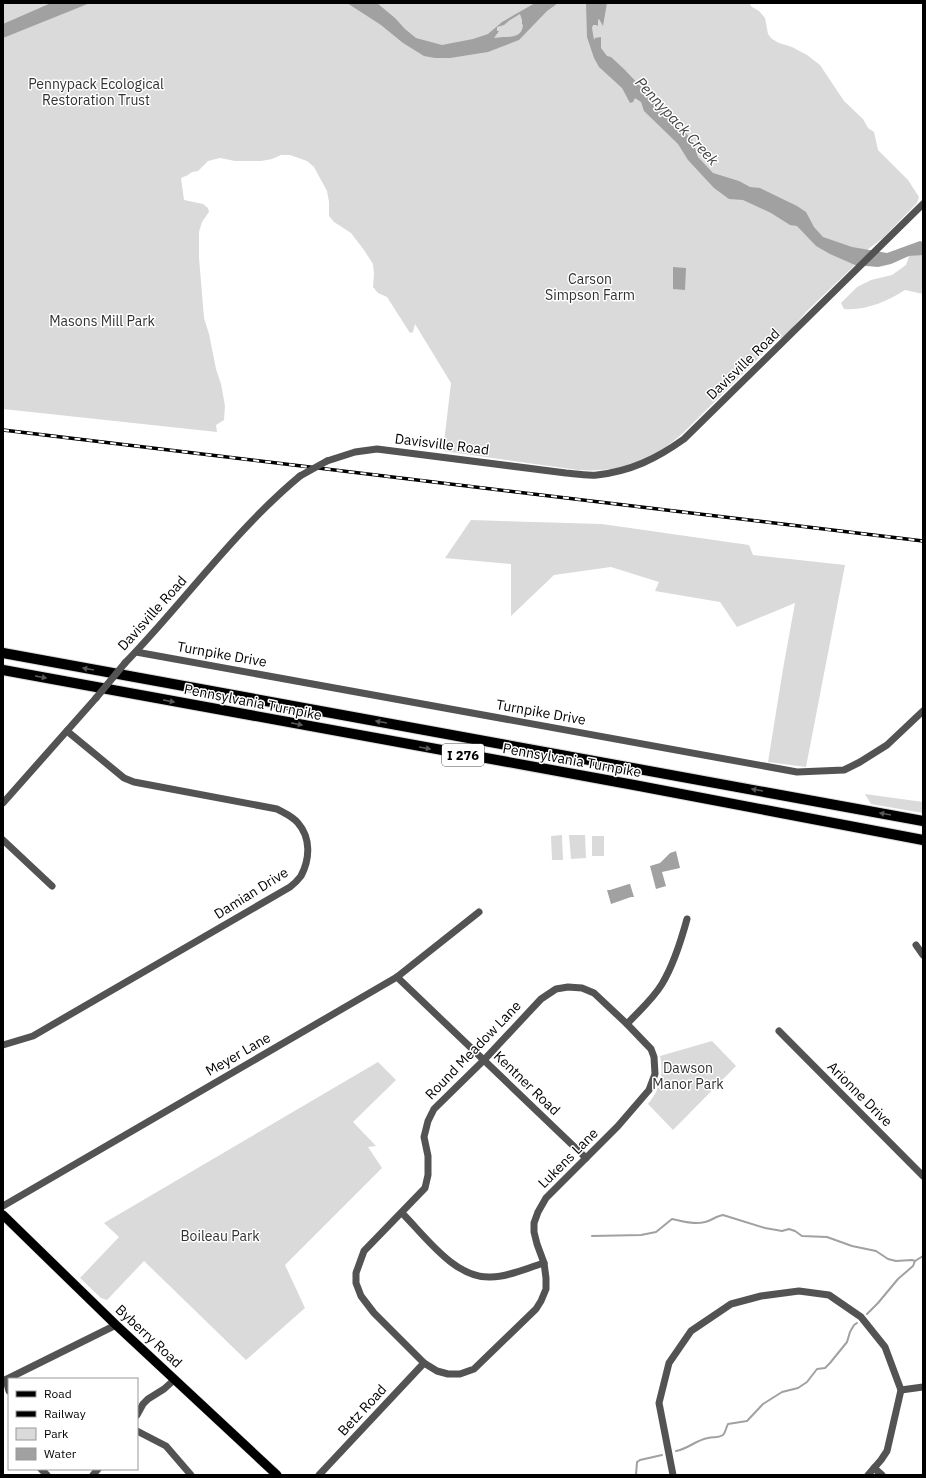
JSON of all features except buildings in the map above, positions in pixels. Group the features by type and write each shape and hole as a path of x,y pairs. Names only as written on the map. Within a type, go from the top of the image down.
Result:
{"highway":[{"name":"Pennsylvania Turnpike","path":"3,653 923,821"},
{"name":"Pennsylvania Turnpike","path":"3,670 391,742 634,785 923,840"}],"main road":[{"name":"Byberry Road","path":"3,1215 116,1325 277,1475"}],"street":[{"name":"Davisville Road","path":"3,803 246,528 281,492 300,476 327,461 355,452 377,449 566,473 596,475 624,470 646,463 684,439 923,204"},
{"name":"Turnpike Drive","path":"136,652 797,772 844,770 887,745 923,711"},
{"name":"Damian Drive","path":"3,1045 33,1036 290,887 300,877 306,864 309,851 307,837 298,823 290,816 277,809 134,782 124,778 67,731"},
{"path":"3,840 52,886"},
{"name":"Meyer Lane","path":"3,1206 398,977 479,912"},
{"path":"627,1024 650,1000 662,984 671,968 687,919"},
{"path":"916,945 923,955"},
{"name":"Kentner Road","path":"398,977 586,1158"},
{"name":"Round Meadow Lane","path":"424,1363 374,1312 361,1296 356,1283 356,1274 364,1251 402,1213 424,1188 428,1175 428,1156 424,1137 428,1121 434,1108 484,1060 541,998 556,989 568,987 582,988 594,993 627,1024"},
{"name":"Lukens Lane","path":"424,1363 437,1371 448,1374 460,1374 474,1369 536,1309 546,1289 544,1263 534,1232 534,1223 538,1212 546,1198 618,1126 649,1090 655,1074 654,1057 651,1049 627,1024"},
{"name":"Arionne Drive","path":"779,1031 923,1176"},
{"path":"402,1213 449,1261 459,1269 471,1274 483,1277 497,1276 544,1263"},
{"path":"672,1475 659,1403 669,1363 692,1331 731,1304 761,1296 799,1290 829,1295 861,1317 885,1347 901,1390 887,1451 868,1475"},
{"path":"9,1378 116,1325"},
{"name":"Betz Road","path":"319,1475 424,1363"},
{"path":"138,1413 143,1404 148,1399 164,1389 174,1380"},
{"path":"901,1390 923,1387"},
{"path":"138,1432 166,1446 191,1475"},
{"path":"874,1468 882,1475"}],"green space":[{"name":"Carson Simpson Farm","path":"3,3 749,3 765,18 768,34 772,39 807,55 820,65 844,101 863,119 868,128 874,132 878,150 908,180 919,197 917,203 883,238 867,250 853,264 855,265 807,311 787,334 779,338 683,433 660,451 647,458 622,467 578,470 443,451 451,383 415,324 413,332 410,333 387,297 378,293 373,287 373,264 351,233 334,222 329,216 327,191 314,167 307,161 290,155 281,155 272,159 261,161 235,161 220,158 208,161 198,171 192,172 181,178 184,200 203,204 208,208 209,212 202,222 199,232 199,258 204,318 221,384 225,406 224,420 216,425 217,432 3,409"},
{"path":"922,254 923,294 905,290 891,298 868,307 844,309 841,303 857,287 871,280 892,275 906,265 909,256"},
{"path":"471,520 602,524 749,545 753,555 845,565 806,767 768,762 795,603 737,627 720,602 655,591 659,582 611,567 554,575 511,616 511,564 445,558"},
{"path":"865,794 923,802 923,813 871,804"},
{"path":"562,835 563,860 552,860 551,836"},
{"path":"569,835 585,835 586,858 571,859"},
{"path":"592,836 604,836 604,856 592,856"},
{"name":"Dawson Manor Park","path":"712,1041 736,1066 673,1130 648,1104 656,1093 660,1081 662,1069 660,1056"},
{"name":"Boileau Park","path":"378,1062 396,1080 353,1122 376,1146 368,1147 382,1168 285,1265 305,1308 246,1360 144,1261 107,1300 101,1298 80,1278 119,1237 104,1223"}],"water":[{"path":"51,3 90,3 3,38 3,24"},
{"path":"347,3 377,3 416,38 442,45 473,39 488,34 502,22 535,3 558,3 547,11 519,40 488,52 450,58 424,56 403,43 381,25","holes":["520,14 523,25 521,32 516,36 494,38 499,31 497,31 497,27 504,25"]},
{"path":"586,3 607,3 603,26 599,19 598,26 593,25 594,40 595,38 601,37 601,48 607,56 611,57 624,69 683,130 692,140 698,157 713,173 739,181 750,187 760,188 797,206 806,212 814,227 823,237 852,247 887,253 920,241 923,242 923,255 909,256 891,264 878,267 855,265 816,246 797,226 790,225 771,213 743,200 729,199 714,188 688,160 678,144 644,111 641,102 635,98 633,102 630,103 622,88 599,67 594,58 587,37"},
{"path":"673,267 686,268 685,290 673,289"},
{"path":"676,851 680,868 662,872 666,886 656,889 650,866 660,863 670,853"},
{"path":"630,884 634,897 611,904 607,890"}],"waterway":[{"path":"592,1236 641,1235 656,1232 672,1219 701,1223 723,1215 765,1228 782,1231 789,1229 802,1236 827,1237 852,1246 876,1251 888,1259 896,1261 915,1261"},
{"path":"867,1314 898,1279 913,1266 915,1261 923,1256"},
{"path":"676,1451 704,1439 723,1435 728,1424 747,1421 763,1404 782,1392 798,1388 807,1382 817,1369 825,1368 830,1363 847,1342 850,1332 857,1323"},
{"path":"636,1475 637,1462 662,1455"}],"railway":[{"path":"3,430 923,541"}],"park label":[{"name":"Pennypack Ecological Restoration Trust","path":"96,92"},
{"name":"Masons Mill Park","path":"102,321"}],"water label":[{"name":"Pennypack Creek","path":"677,121"}]}
